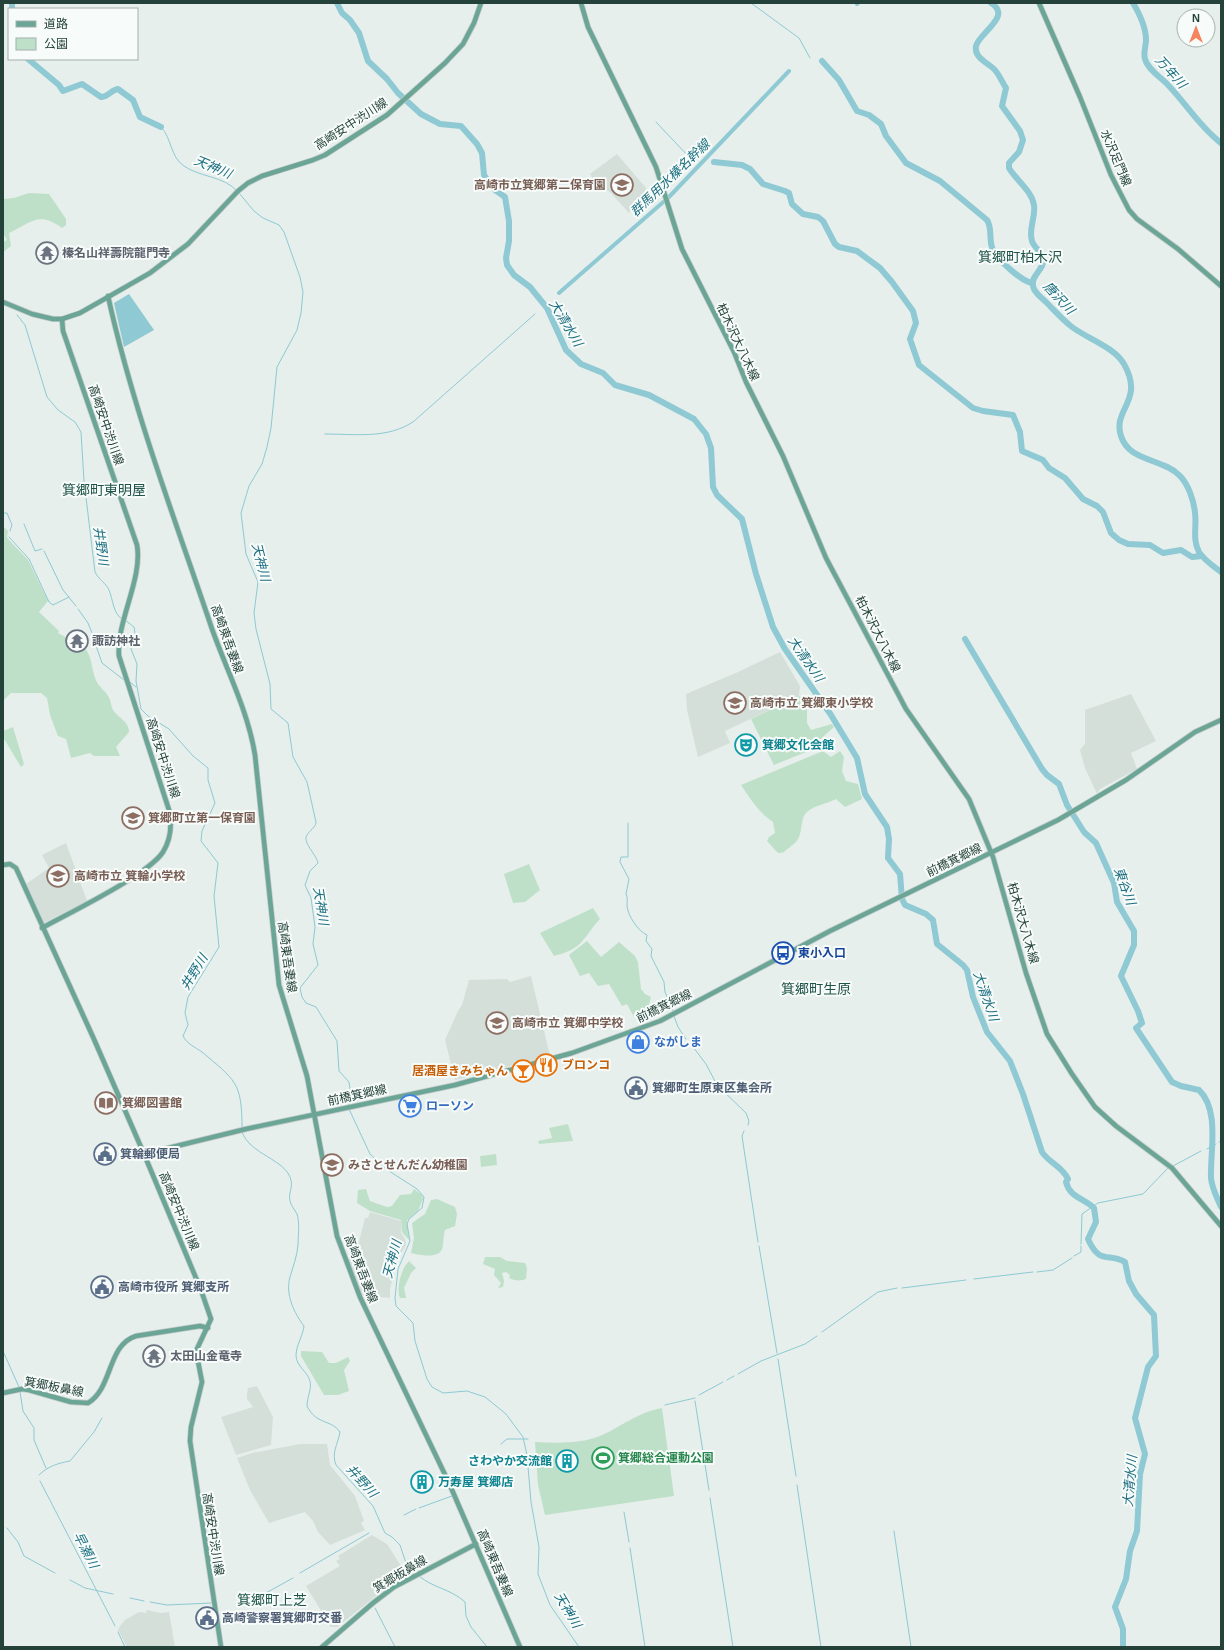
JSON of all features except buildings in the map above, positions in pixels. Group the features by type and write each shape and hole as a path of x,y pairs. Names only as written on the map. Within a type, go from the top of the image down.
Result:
{"main road":[{"name":"高崎安中渋川線","path":"221,1647 190,1441 191,1426 202,1382 196,1351 208,1328 210,1319 201,1290 144,1154 93,1037 42,928 90,902 147,868 163,852 170,836 171,821 169,810 119,656 119,647 138,562 137,545 63,331 62,319 80,312 150,273 178,253 236,193 249,182 262,176 325,155 387,115 446,63 463,44 474,23 481,3"},
{"name":"柏木沢大八木線","path":"581,3 590,30 656,167 682,248 734,352 746,382 783,456 826,558 878,652 906,709 969,799 992,853 1038,1010 1047,1034 1057,1053 1098,1110 1172,1168 1221,1226"},
{"name":"水沢足門線","path":"1039,3 1080,97 1111,175 1129,210 1137,219 1178,249 1221,286"},
{"name":"高崎東吾妻線","path":"108,296 123,358 149,443 218,646 250,727 255,755 279,985 304,1065 335,1229 342,1252 377,1334 440,1463 520,1647"},
{"path":"3,302 32,314 53,319 62,319"},
{"name":"前橋箕郷線","path":"144,1154 314,1114 455,1085 572,1053 640,1029 674,1013 830,931 1071,813 1126,780 1195,732 1221,720"},
{"path":"3,865 14,865 42,928"},
{"name":"箕郷板鼻線","path":"3,1393 22,1389 71,1402 88,1403 99,1392 118,1352 128,1339 136,1336 200,1326 208,1328"},
{"name":"箕郷板鼻線","path":"322,1647 383,1595 415,1575 476,1544"}],"shaded area":[{"name":"高崎市立箕郷第二保育園","path":"617,154 646,188 642,198 629,213 611,193 595,182 590,174"},
{"name":"高崎市立 箕郷東小学校","path":"780,652 800,686 799,696 725,731 730,743 698,757 687,710 686,694"},
{"path":"1131,694 1156,741 1131,753 1137,769 1100,789 1097,794 1085,768 1080,750 1085,744 1085,710"},
{"name":"高崎市立 箕輪小学校","path":"66,843 87,901 43,924 26,884 49,868 42,855"},
{"name":"高崎市立 箕郷中学校","path":"531,976 550,1056 455,1080 445,1040 462,1005 469,980 507,979 510,982"},
{"path":"370,1212 401,1221 401,1233 405,1239 406,1245 397,1261 390,1289 390,1298 362,1295 347,1259 351,1258 350,1255 356,1253 365,1218 368,1218"},
{"path":"257,1386 273,1417 271,1445 236,1455 221,1417 253,1407 247,1399 248,1388"},
{"path":"300,1444 327,1444 330,1465 355,1496 364,1521 361,1523 365,1530 330,1545 318,1532 313,1521 305,1512 269,1523 250,1490 237,1458 252,1453"},
{"path":"372,1535 387,1544 399,1563 410,1574 387,1587 337,1627 331,1627 306,1586 340,1566 336,1561 340,1559 338,1556"},
{"path":"147,1610 161,1613 169,1612 175,1647 127,1647 118,1630 120,1626 125,1620 139,1612 146,1613"}],"green space":[{"path":"29,193 49,194 66,219 66,225 62,228 47,220 41,219 30,222 9,233 11,246 3,252 3,242 7,240 3,233 3,199 14,198"},
{"path":"5,528 8,531 7,537 9,540 28,560 48,601 39,612 59,631 58,633 67,638 71,649 82,645 86,649 98,684 109,698 115,713 129,728 129,732 116,747 120,756 94,756 90,753 71,758 66,739 58,736 50,715 47,698 41,693 11,693 3,701 3,529"},
{"path":"799,696 807,705 807,723 811,730 832,724 834,727 806,752 774,765 751,719"},
{"path":"13,727 24,764 21,767 3,737 3,731"},
{"path":"823,751 831,757 840,751 844,757 842,771 846,781 858,784 862,799 845,807 836,799 811,809 803,818 800,834 796,842 784,852 778,853 767,841 769,837 775,833 773,822 759,810 741,785"},
{"path":"529,864 540,890 525,902 513,903 504,874"},
{"path":"593,908 600,919 581,942 574,948 554,956 540,933"},
{"path":"587,941 601,957 619,942 635,956 638,962 641,989 645,994 651,997 648,1008 634,1017 627,1004 622,1006 609,984 598,986 589,973 580,976 569,955"},
{"path":"568,1124 573,1141 539,1144 538,1141 552,1138 549,1128"},
{"path":"496,1154 497,1165 481,1167 480,1156"},
{"path":"366,1189 370,1201 387,1207 392,1206 400,1195 411,1194 414,1189 422,1195 423,1199 418,1211 407,1220 409,1240 402,1232 401,1220 370,1211 357,1203 358,1190"},
{"path":"437,1199 455,1207 457,1214 455,1226 445,1230 442,1249 437,1254 428,1256 411,1253 414,1238 412,1223 425,1214 431,1200"},
{"path":"485,1257 500,1257 507,1261 525,1263 527,1268 526,1279 513,1280 509,1278 510,1275 506,1272 502,1273 504,1281 503,1287 498,1288 501,1283 494,1275 495,1269 483,1264"},
{"path":"409,1261 416,1268 411,1273 404,1288 406,1298 400,1298 400,1279 406,1264"},
{"path":"301,1351 322,1352 329,1363 336,1363 348,1357 350,1361 344,1370 349,1391 338,1395 324,1395 301,1356"},
{"name":"箕郷総合運動公園","path":"662,1408 674,1496 545,1515 538,1485 535,1442 551,1443 592,1439 645,1413"}],"water":[{"path":"129,294 154,330 124,347 114,303"}],"waterway":[{"name":"天神川","path":"12,3 12,8"},
{"name":"大清水川","path":"337,3 342,13 350,20 359,33 368,61 387,79 398,93 421,114 440,124 461,126 477,144 482,153 484,175 495,190 505,197 509,221 509,241 506,258 507,265 514,275 530,287 547,308 566,350 581,364 603,373 615,385 649,395 694,419 706,434 711,448 713,487 717,495 742,519 756,574 773,627 785,649 831,715 857,758 865,794 887,827 889,839 888,858 900,874 902,899 905,905 926,914 933,920 937,944 967,970 973,997 987,1032 1010,1061 1023,1094 1042,1152 1062,1171 1068,1179 1066,1182 1074,1195 1094,1208 1096,1222 1088,1239 1092,1247 1101,1256 1119,1259 1125,1262 1129,1281 1136,1294 1154,1315 1156,1356 1148,1367 1135,1418 1145,1454 1140,1474 1137,1531 1130,1551 1126,1579 1115,1607 1123,1629 1123,1647"},
{"path":"751,3 799,38 810,58"},
{"name":"唐沢川","path":"991,3 997,8 997,19 978,41 976,50 979,57 996,71 1006,88 1002,106 1020,131 1023,140 1019,152 1009,163 1009,168 1033,200 1034,214 1031,236 1033,243 1043,259 1042,266 1033,282 1034,289 1038,295 1069,324 1114,353 1124,364 1130,377 1131,387 1130,396 1119,427 1121,436 1131,451 1164,465 1182,478 1188,487 1193,503 1195,537 1199,552 1203,558 1221,572"},
{"name":"万年川","path":"1133,3 1140,16 1145,31 1146,40 1144,54 1149,67 1176,93 1194,116 1213,137 1221,143"},
{"name":"天神川","path":"29,60 59,85 63,91 82,84 101,97 106,96 118,89 133,100 140,117 161,127"},
{"path":"822,61 839,80 857,111 869,115 881,124 886,136 906,163 940,181 987,220 990,227 991,242 995,254 1017,275 1033,283"},
{"name":"群馬用水榛名幹線","path":"559,293 669,197 789,71"},
{"path":"656,122 690,158 697,159"},
{"name":"天神川","path":"161,127 165,131 173,153 179,162 190,170 225,182 237,191"},
{"path":"714,162 742,165 750,169 763,184 789,193 792,204 803,214 818,217 823,221 835,244 839,247 857,251 880,268 913,311 916,323 910,339 919,365 973,408 983,411 1013,415 1020,432 1022,451 1043,460 1049,468 1065,478 1083,499 1097,506 1103,512 1111,533 1119,540 1128,544 1150,545 1163,553 1181,550 1192,557 1202,556"},
{"name":"天神川","path":"239,193 254,211 263,218 279,225 284,232 300,277 303,292 301,313 297,330 277,367 271,428 267,447 262,464 249,486 241,513 246,554 258,582 254,613 256,629 270,684 271,709 288,723 293,757 307,782 316,822 308,833 306,841 318,863 310,871 305,885 311,898 315,927 313,944 318,965 300,988 302,997 306,1003 316,1007 337,1041 339,1071 349,1082 351,1096 349,1105"},
{"name":"群馬用水榛名幹線","path":"325,434 359,435 382,433 392,431 413,422 535,314"},
{"name":"井野川","path":"17,315 25,325 47,397 58,410 75,422 81,432 84,481 95,572 108,588 115,610 122,619"},
{"path":"4,513 7,513 12,525 10,531"},
{"path":"24,524 35,551 42,549"},
{"path":"9,537 29,559 49,602 53,605 69,597"},
{"path":"44,551 63,590 76,606"},
{"path":"78,609 88,623 92,633"},
{"name":"井野川","path":"125,620 134,627 135,633 131,649 137,664 136,681 141,709 148,716 169,729 193,756 208,768 208,780 215,803 202,831 201,841 218,863 214,896 219,947 188,997 185,1013 188,1025 183,1036 189,1043 222,1069 234,1083 240,1100 242,1127"},
{"path":"93,637 102,663 124,680"},
{"name":"東谷川","path":"965,639 1042,769 1059,784 1067,805 1084,832 1096,843 1114,883 1117,902 1134,931 1134,945 1121,976 1138,1011 1142,1023 1136,1028 1172,1082 1181,1086 1199,1090 1206,1098 1212,1120 1211,1178 1221,1207"},
{"name":"井野川","path":"130,682 136,687"},
{"path":"628,823 628,857 621,857 620,862 629,879 626,894 627,906 631,919 637,927 647,935 646,941 652,949 651,956 664,982 665,992 673,1011"},
{"path":"674,1016 678,1027 686,1039"},
{"path":"690,1043 706,1064 717,1085 746,1113 749,1121 748,1125"},
{"name":"天神川","path":"349,1109 370,1154 386,1169 417,1189 424,1197 422,1208 409,1219 407,1224 410,1241 398,1269 395,1298 396,1306 413,1323 415,1341 427,1379 432,1387 443,1393 467,1391 485,1397 506,1414 523,1437 527,1455 531,1502 539,1547 538,1574 550,1605 579,1647"},
{"path":"744,1131 742,1136 758,1242"},
{"name":"井野川","path":"242,1132 246,1140 252,1146 282,1167 288,1173 291,1180 291,1205 297,1214 299,1230 296,1257 290,1277 289,1290 291,1303 304,1326 296,1356 298,1363 307,1374 310,1381 307,1406 315,1416 332,1425 340,1432 334,1456 336,1465 373,1506 385,1533 392,1537 400,1545 406,1563 415,1573"},
{"name":"東谷川","path":"1207,1149 1216,1144"},
{"path":"1173,1166 1201,1151"},
{"path":"1081,1244 1082,1214 1098,1203 1143,1194 1168,1168"},
{"path":"759,1246 777,1353"},
{"path":"1074,1256 1081,1252 1081,1246"},
{"path":"1037,1272 1053,1270 1072,1258"},
{"path":"974,1279 1033,1272"},
{"path":"902,1288 966,1280"},
{"path":"822,1332 878,1292 897,1288"},
{"path":"738,1374 761,1361 805,1344 817,1336"},
{"path":"3,1351 19,1387"},
{"path":"778,1359 796,1476"},
{"path":"727,1380 734,1376"},
{"path":"699,1395 723,1382"},
{"path":"20,1392 23,1411 34,1428 34,1440 46,1468"},
{"path":"665,1405 695,1398"},
{"path":"695,1401 709,1490"},
{"name":"早瀬川","path":"39,1475 54,1465 70,1461 94,1432 102,1418"},
{"path":"501,1444 507,1439 528,1439"},
{"name":"早瀬川","path":"40,1481 115,1626"},
{"path":"797,1485 821,1647"},
{"path":"419,1508 452,1496"},
{"path":"710,1498 733,1647"},
{"path":"404,1515 416,1509"},
{"path":"624,1512 629,1542"},
{"path":"7,1528 18,1542 24,1556 55,1573"},
{"path":"894,1531 911,1647"},
{"path":"300,1573 369,1533"},
{"path":"630,1548 645,1647"},
{"name":"井野川","path":"419,1576 424,1580 454,1594 465,1602 466,1616 471,1627 487,1647"},
{"path":"255,1599 293,1578"},
{"path":"70,1580 85,1588 113,1594"},
{"path":"130,1598 144,1601"},
{"path":"150,1602 167,1605 211,1603"},
{"path":"375,1608 395,1647"},
{"name":"早瀬川","path":"118,1632 125,1647"}],"place":[{"name":"高崎市立箕郷第二保育園","path":"622,185"},
{"name":"榛名山祥壽院龍門寺","path":"47,253"},
{"name":"諏訪神社","path":"77,641"},
{"name":"高崎市立 箕郷東小学校","path":"735,703"},
{"name":"箕郷文化会館","path":"746,745"},
{"name":"箕郷町立第一保育園","path":"133,818"},
{"name":"高崎市立 箕輪小学校","path":"58,876"},
{"name":"東小入口","path":"783,953"},
{"name":"高崎市立 箕郷中学校","path":"497,1023"},
{"name":"ながしま","path":"638,1042"},
{"name":"ブロンコ","path":"546,1065"},
{"name":"居酒屋きみちゃん","path":"523,1071"},
{"name":"箕郷町生原東区集会所","path":"636,1088"},
{"name":"箕郷図書館","path":"106,1103"},
{"name":"ローソン","path":"410,1106"},
{"name":"箕輪郵便局","path":"105,1154"},
{"name":"みさとせんだん幼稚園","path":"332,1165"},
{"name":"高崎市役所 箕郷支所","path":"102,1287"},
{"name":"太田山金竜寺","path":"154,1356"},
{"name":"箕郷総合運動公園","path":"603,1458"},
{"name":"さわやか交流館","path":"567,1461"},
{"name":"万寿屋 箕郷店","path":"422,1482"},
{"name":"高崎警察署箕郷町交番","path":"207,1618"}],"district":[{"name":"箕郷町柏木沢","path":"1020,257"},
{"name":"箕郷町東明屋","path":"104,490"},
{"name":"箕郷町生原","path":"816,989"},
{"name":"箕郷町上芝","path":"272,1600"}]}
